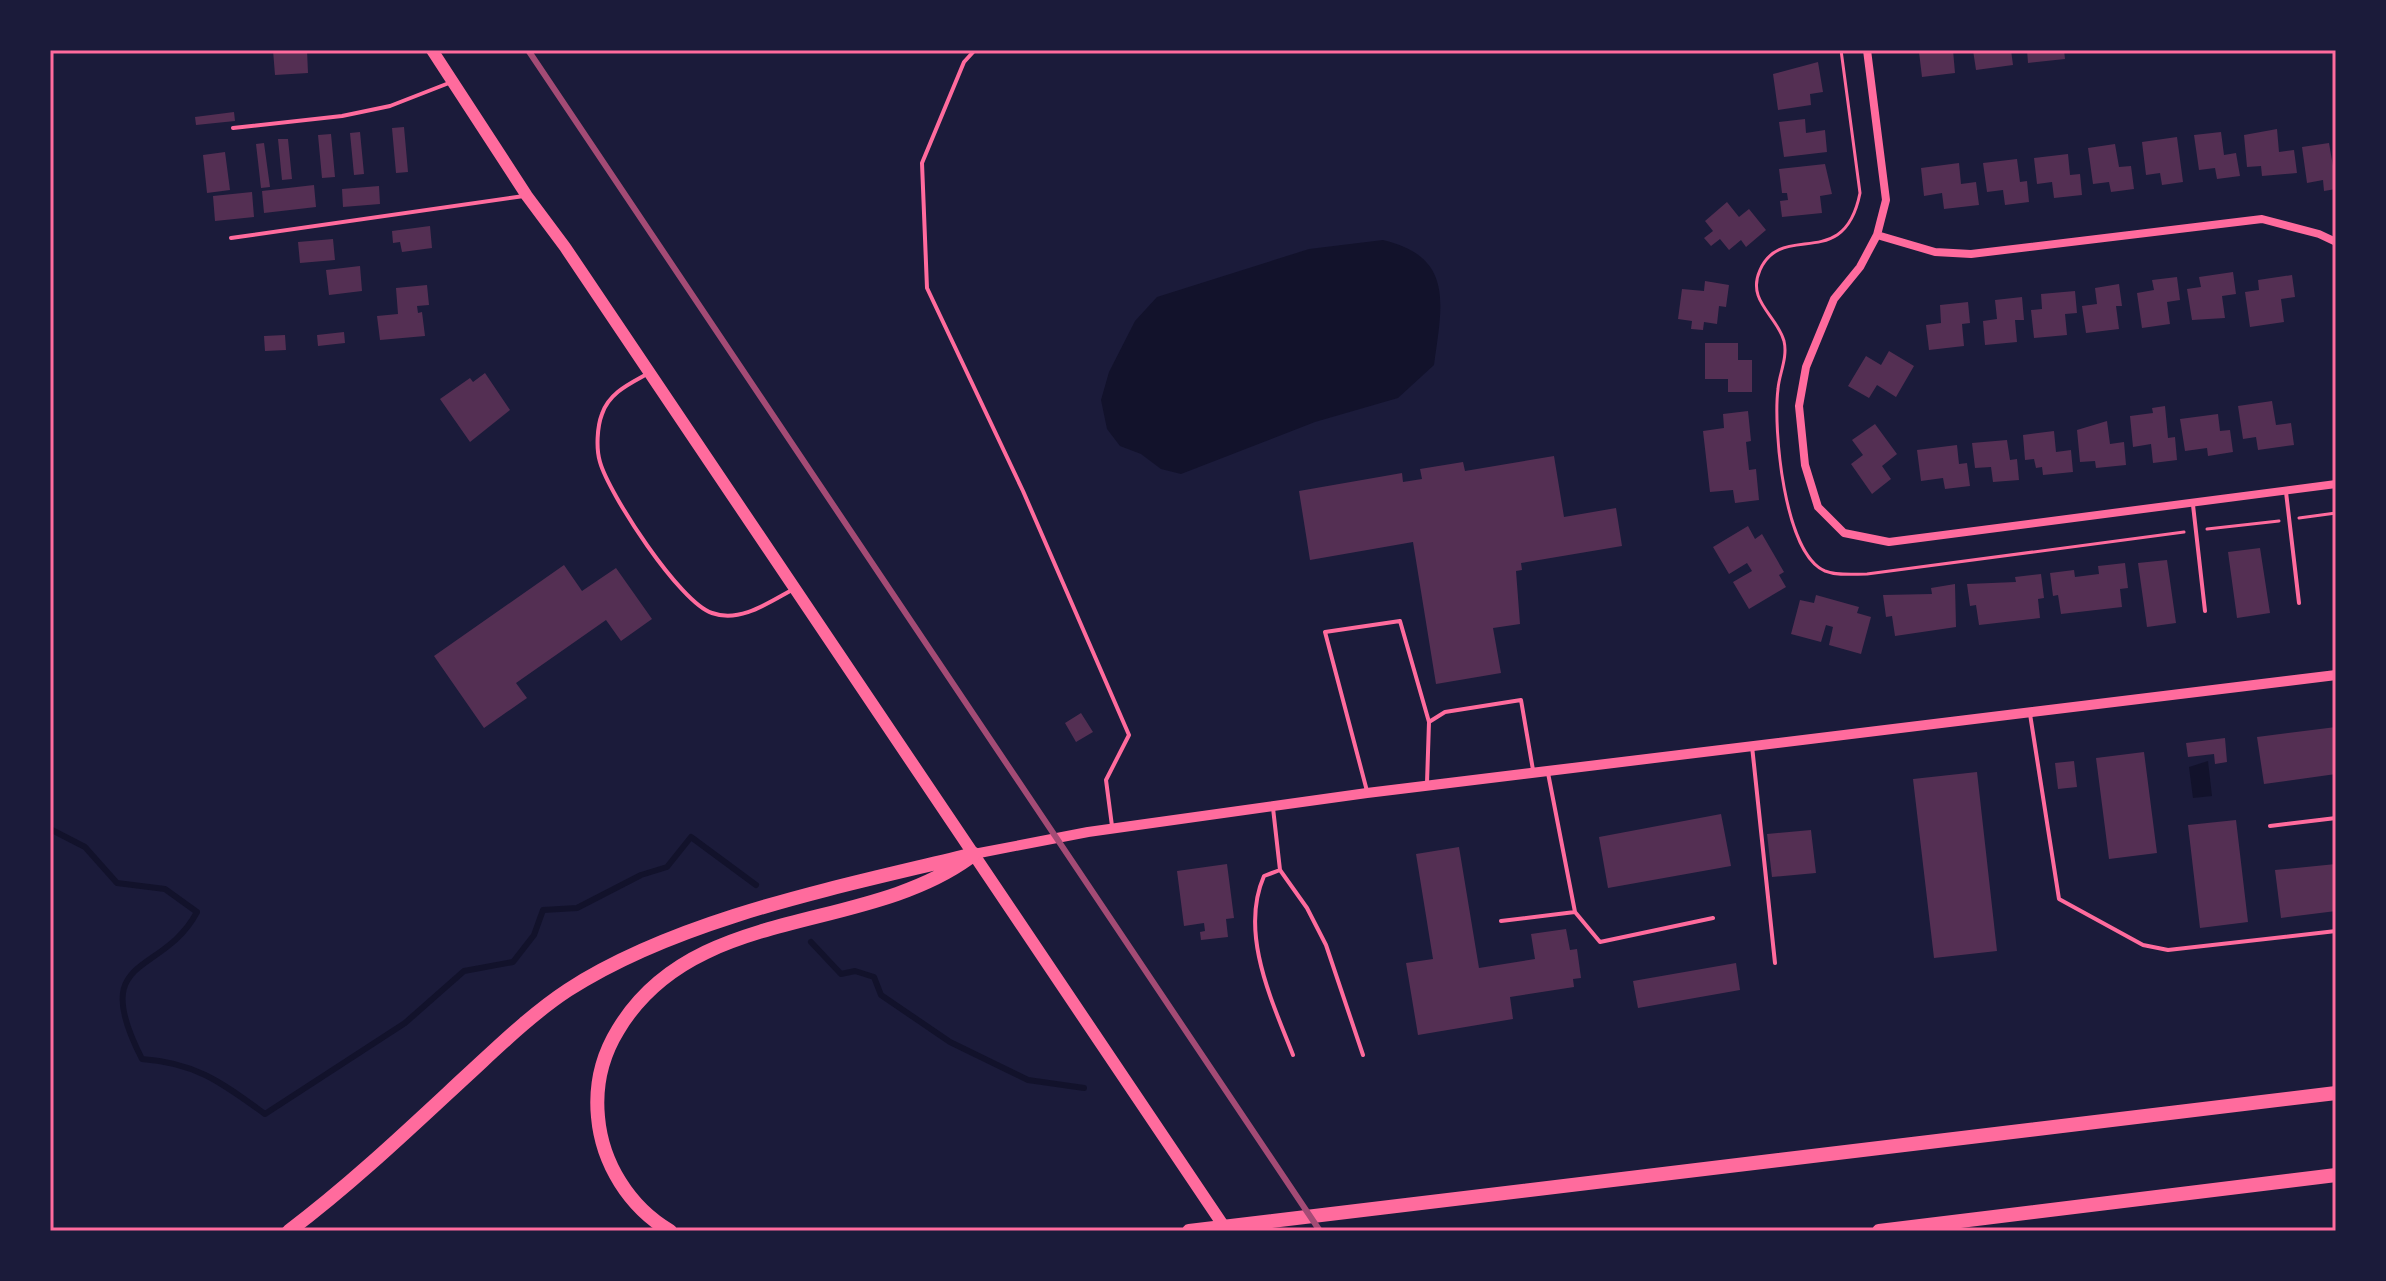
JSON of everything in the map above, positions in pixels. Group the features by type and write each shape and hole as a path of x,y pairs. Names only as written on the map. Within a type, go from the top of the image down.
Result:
{"highway":[{"path":"289,1231 332,1198 524,1025 566,991 611,965 670,938 716,923 974,854"},
{"path":"670,1231 646,1213 623,1187 606,1154 599,1128 598,1084 603,1064 611,1041 633,1007 681,965 714,947 748,934 900,895 943,877 974,854"},
{"path":"1189,1231 2336,1093"},
{"path":"1879,1231 2336,1175"}],"main road":[{"path":"432,50 527,196 1227,1231"}],"street":[{"path":"1867,50 1886,200 1877,235 1860,267 1834,299 1806,367 1799,406 1805,465 1818,507 1844,533 1889,542 2336,484"},
{"path":"1877,235 1935,252 1971,254 2262,219 2319,234 2336,242"},
{"path":"974,854 1112,829 1427,785 2336,675"}],"lane":[{"path":"975,50 964,62 922,163 927,288 1023,491 1129,735 1106,780 1112,829"},
{"path":"233,128 342,116 390,106 452,82"},
{"path":"231,238 527,196"},
{"path":"649,373 622,388 608,402 601,416 599,461 608,482 667,574 694,603 711,613 746,614 794,589"},
{"path":"2286,490 2299,603"},
{"path":"2193,502 2205,611"},
{"path":"1367,793 1325,632 1400,621 1429,722 1427,785"},
{"path":"1429,722 1445,712 1521,700 1533,772"},
{"path":"2029,712 2059,899 2143,945 2168,950 2336,931"},
{"path":"1752,746 1775,963"},
{"path":"1548,771 1575,912 1600,942 1713,918"},
{"path":"1273,806 1280,870 1307,908 1326,945 1363,1055"},
{"path":"2270,826 2336,818"},
{"path":"1280,870 1264,876 1254,914 1260,962 1293,1055"},
{"path":"1501,921 1575,912"}],"path":[{"path":"1841,50 1860,193 1857,210 1837,237 1789,246 1775,254 1760,270 1756,288 1762,309 1784,342 1777,398 1781,467 1792,520 1807,556 1823,570 1867,574 2336,513"}],"shaded area":[{"path":"1383,240 1422,258 1433,271 1440,304 1434,365 1398,398 1315,422 1181,474 1161,469 1141,454 1120,446 1107,429 1101,400 1109,372 1135,321 1157,297 1309,249"},
{"path":"2208,761 2212,796 2193,798 2189,767"}],"building":[{"path":"273,50 307,50 308,73 275,75"},
{"path":"1953,50 1955,73 1922,77 1919,52"},
{"path":"1973,50 2011,50 2013,65 1976,70"},
{"path":"2027,50 2064,50 2065,59 2028,63"},
{"path":"1818,62 1823,92 1810,94 1811,105 1778,110 1773,74"},
{"path":"234,112 235,121 196,125 195,117"},
{"path":"1805,119 1806,133 1825,130 1827,152 1784,157 1779,122"},
{"path":"404,127 408,172 396,173 392,128"},
{"path":"2277,129 2279,152 2294,150 2297,173 2262,176 2261,166 2247,167 2244,135"},
{"path":"360,132 364,174 354,175 350,133"},
{"path":"2221,132 2224,155 2236,153 2240,176 2217,179 2215,168 2199,170 2194,135"},
{"path":"331,134 335,177 322,178 318,135"},
{"path":"2177,137 2183,182 2162,185 2160,173 2146,175 2142,142"},
{"path":"278,139 288,139 292,179 282,180"},
{"path":"264,143 270,187 261,188 256,144"},
{"path":"2329,143 2333,166 2336,166 2336,189 2324,191 2323,180 2307,183 2302,147"},
{"path":"2115,144 2119,167 2131,166 2134,189 2111,192 2109,182 2093,184 2088,148"},
{"path":"225,152 230,190 207,193 203,155"},
{"path":"2068,154 2070,175 2080,174 2082,195 2054,198 2052,182 2037,184 2034,158"},
{"path":"2017,159 2020,182 2027,181 2029,202 2005,205 2003,190 1987,192 1983,163"},
{"path":"1959,163 1961,184 1976,182 1979,205 1944,209 1942,193 1924,196 1921,168"},
{"path":"1825,164 1832,194 1820,196 1822,213 1782,217 1780,201 1788,200 1787,193 1782,193 1779,169"},
{"path":"314,185 316,207 264,213 262,191"},
{"path":"379,186 380,204 343,207 342,189"},
{"path":"252,192 254,217 215,221 213,196"},
{"path":"1727,202 1739,217 1749,209 1766,230 1746,247 1741,240 1729,250 1720,239 1711,246 1704,238 1713,231 1705,221"},
{"path":"430,226 432,248 402,252 400,242 393,243 392,231"},
{"path":"333,239 335,260 300,263 298,242"},
{"path":"360,266 362,291 329,295 326,270"},
{"path":"2233,272 2236,294 2222,296 2225,318 2192,320 2187,289 2201,287 2199,277"},
{"path":"2292,275 2295,297 2281,299 2284,322 2250,327 2245,292 2259,290 2258,280"},
{"path":"2177,277 2180,300 2167,302 2170,324 2142,328 2137,293 2154,290 2152,280"},
{"path":"1705,281 1729,285 1726,307 1719,306 1717,324 1704,322 1703,330 1691,329 1692,321 1678,319 1682,289 1704,291"},
{"path":"2119,284 2122,306 2116,306 2119,329 2086,333 2082,306 2097,304 2095,288"},
{"path":"427,285 429,305 417,306 418,313 422,312 425,336 380,340 377,316 398,314 396,288"},
{"path":"2075,291 2077,313 2065,314 2067,335 2034,338 2031,310 2042,309 2041,294"},
{"path":"2022,297 2024,320 2015,320 2017,342 1985,345 1983,321 1997,319 1995,300"},
{"path":"1968,302 1970,323 1962,324 1964,346 1929,350 1926,325 1941,323 1940,305"},
{"path":"344,332 345,343 318,346 317,335"},
{"path":"285,335 286,350 265,351 264,336"},
{"path":"1705,343 1738,343 1738,360 1752,360 1752,392 1728,392 1728,379 1705,379"},
{"path":"1889,351 1914,366 1896,397 1877,385 1869,398 1848,386 1866,356 1881,365"},
{"path":"485,373 510,410 470,442 440,399 470,378 473,382"},
{"path":"2272,401 2276,425 2291,423 2294,445 2258,450 2256,437 2243,439 2238,406"},
{"path":"2165,406 2168,438 2175,437 2177,460 2153,463 2151,444 2133,447 2130,416 2153,413 2152,408"},
{"path":"1748,411 1751,441 1746,442 1749,470 1756,469 1759,500 1735,503 1733,490 1710,492 1703,431 1724,428 1723,414"},
{"path":"2218,414 2220,431 2230,430 2233,452 2208,456 2207,448 2185,451 2180,419"},
{"path":"2107,421 2110,444 2124,442 2126,465 2096,468 2095,461 2080,462 2077,430"},
{"path":"1875,424 1897,454 1882,466 1891,479 1872,494 1851,464 1863,455 1852,440"},
{"path":"2054,431 2056,452 2071,450 2073,472 2043,475 2042,467 2036,468 2034,459 2025,460 2023,435"},
{"path":"2007,440 2010,460 2017,459 2019,480 1993,482 1991,467 1975,468 1972,443"},
{"path":"1957,445 1959,464 1967,463 1970,486 1945,489 1943,478 1921,481 1917,450"},
{"path":"1554,456 1564,517 1616,508 1622,546 1521,563 1522,570 1516,571 1520,624 1493,628 1501,673 1436,684 1413,542 1310,560 1299,491 1402,473 1403,482 1422,479 1420,469 1463,462 1465,471"},
{"path":"1748,526 1755,539 1762,534 1784,572 1779,575 1786,587 1749,609 1733,582 1752,571 1747,563 1729,574 1713,547"},
{"path":"2260,548 2270,613 2237,618 2228,552"},
{"path":"2167,560 2176,623 2147,627 2138,563"},
{"path":"2125,563 2128,588 2120,589 2122,607 2061,614 2058,595 2053,596 2050,573 2074,570 2075,577 2099,574 2098,566"},
{"path":"564,565 582,591 616,568 652,619 621,641 606,620 516,683 527,698 484,728 434,656"},
{"path":"2041,574 2044,598 2038,599 2040,618 1979,625 1976,605 1970,606 1967,584 2016,582 2015,577"},
{"path":"1955,584 1956,627 1895,636 1892,616 1886,617 1883,595 1932,594 1931,588"},
{"path":"1816,595 1859,607 1857,613 1871,617 1861,654 1829,645 1833,627 1826,625 1821,642 1791,634 1800,600 1814,603"},
{"path":"1081,713 1093,732 1076,742 1065,723"},
{"path":"2336,727 2336,774 2264,784 2257,737"},
{"path":"2225,738 2227,762 2215,764 2214,754 2188,757 2186,743"},
{"path":"2144,752 2157,853 2109,859 2096,758"},
{"path":"2074,761 2077,787 2058,789 2055,763"},
{"path":"1977,772 1997,951 1934,958 1913,779"},
{"path":"1721,814 1731,866 1608,888 1599,837"},
{"path":"2236,820 2248,922 2200,928 2188,825"},
{"path":"1811,830 1816,873 1772,877 1767,834"},
{"path":"1459,847 1479,968 1535,959 1531,934 1566,929 1570,950 1577,949 1581,978 1573,979 1574,987 1510,997 1513,1019 1418,1035 1406,963 1433,959 1416,854"},
{"path":"1227,864 1234,918 1226,919 1228,937 1201,940 1204,923 1184,926 1177,871"},
{"path":"2336,864 2336,911 2281,918 2275,870"},
{"path":"1736,963 1740,990 1638,1008 1633,981"}],"waterway":[{"path":"50,829 85,847 117,883 165,889 197,912 182,933 136,970 126,983 122,1000 127,1025 142,1059 178,1065 208,1076 265,1114 405,1023 464,971 513,962 534,935 543,910 577,908 641,875 667,867 691,837 756,885"},
{"path":"811,942 841,974 855,971 874,977 881,995 950,1042 1028,1080 1084,1088"}],"railway":[{"path":"528,50 1320,1231"}]}
